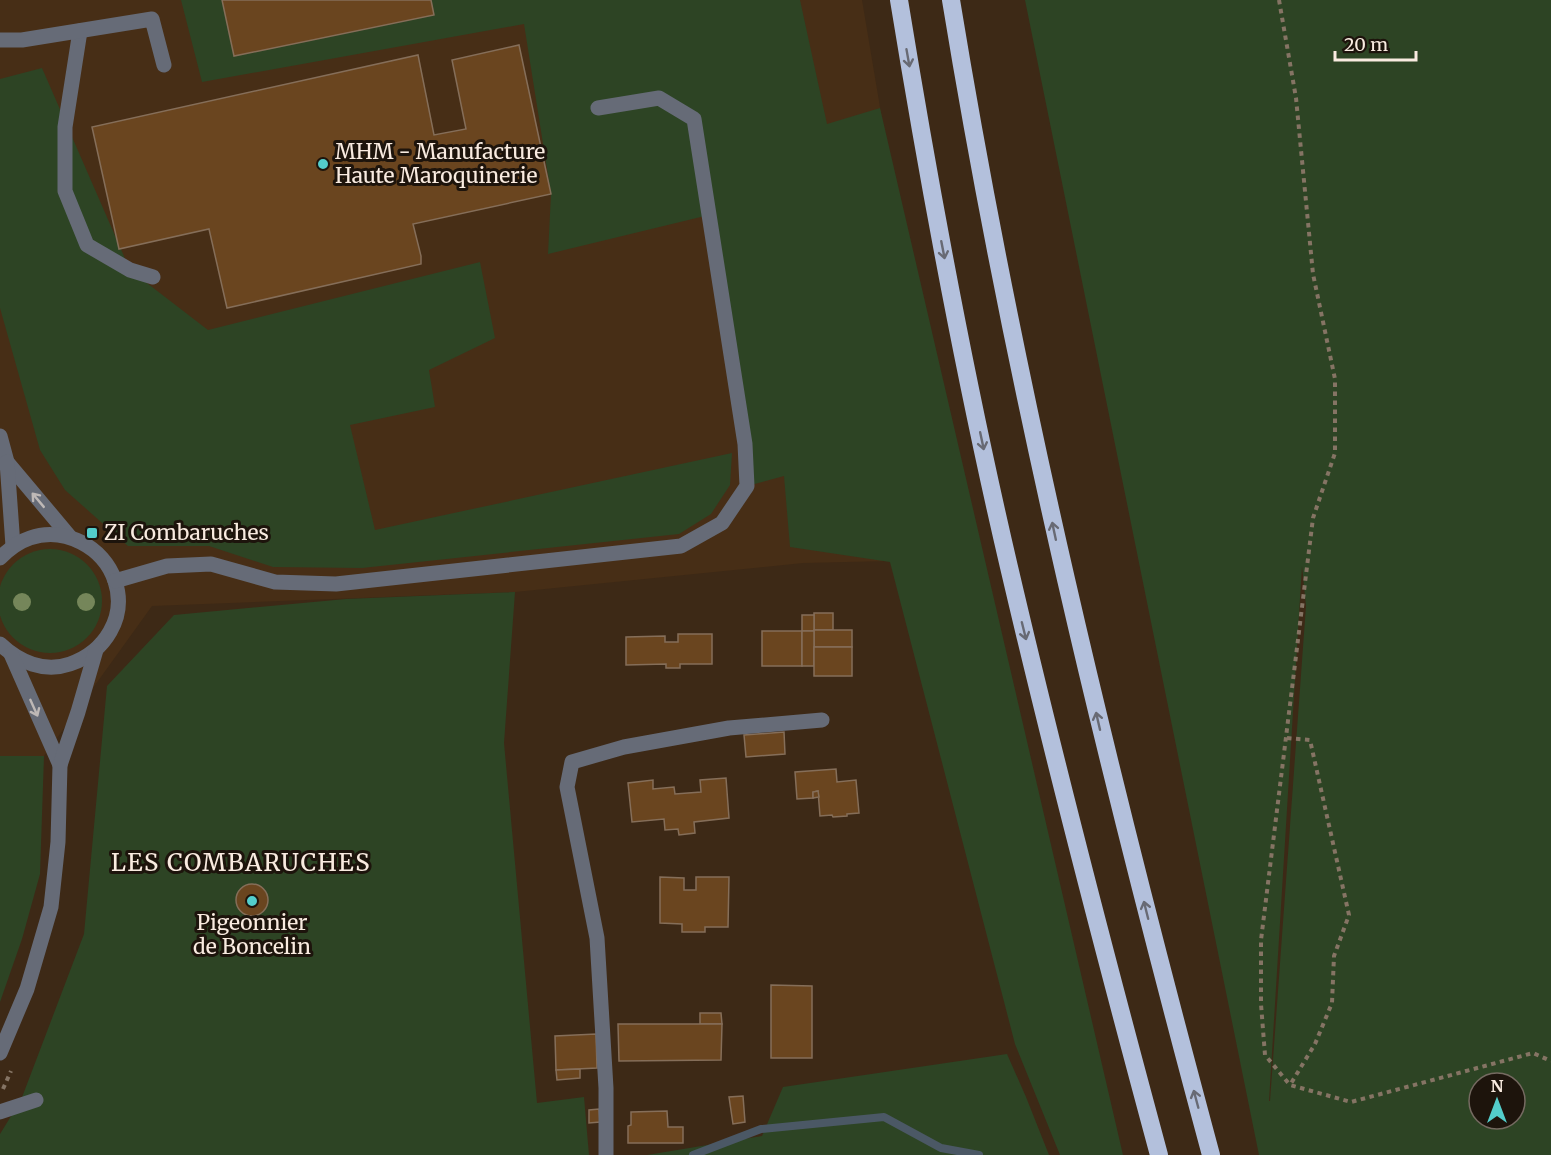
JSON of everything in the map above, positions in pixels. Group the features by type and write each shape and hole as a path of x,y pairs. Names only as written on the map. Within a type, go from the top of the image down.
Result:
{"highway":[{"path":"899,0 924,152 963,356 1008,564 1062,787 1159,1155"},
{"path":"951,0 971,123 1011,330 1058,549 1137,876 1211,1155"}],"street":[{"path":"0,40 22,40 152,19 164,64"},
{"path":"80,31 65,127 65,191 87,245 130,270 153,277"},
{"path":"115,581 167,566 211,564 275,582 336,584 681,546 722,523 747,486 746,444 694,119 659,98 598,108"},
{"path":"0,436 7,462 13,546"},
{"path":"7,462 70,537"},
{"path":"0,558 13,546 31,537 50,534 70,537 90,546 105,561 115,581 118,602 115,620 108,636 96,650 81,660 63,666 44,667 26,663 5,649"},
{"path":"5,649 60,765"},
{"path":"0,1053 27,989 51,907 58,843 60,765 96,650"},
{"path":"606,1155 606,1088 597,938 567,787 572,762 624,747 729,728 822,720"},
{"path":"0,1112 36,1100"}],"path":[{"path":"1279,0 1296,98 1314,274 1335,379 1335,453 1314,518 1262,940 1260,1004 1265,1055 1290,1085 1351,1102 1533,1053 1551,1061"},
{"path":"1287,738 1310,740 1349,915 1334,956 1332,1003 1315,1044 1290,1085"}],"shaded area":[{"path":"0,0 862,0 949,518 890,561 803,563 515,592 152,606 44,756 0,756"}],"green space":[{"path":"181,0 800,0 827,124 880,108 1123,1155 1060,1155 1015,1044 890,562 790,547 784,476 747,486 709,215 548,254 551,194 524,24 202,82"},
{"path":"1025,0 1551,0 1551,1155 1259,1155","holes":["1302,566 1306,606 1270,1101 1269,1101"]},
{"path":"42,68 130,270 208,330 480,262 495,338 429,370 435,407 350,425 375,530 732,453 730,485 711,514 679,534 362,568 273,567 209,546 128,546 65,490 40,450 0,308 0,79"},
{"path":"50,549 70,553 87,564 98,581 102,601 98,621 87,638 70,649 50,653 30,649 13,638 2,621 -2,601 2,581 13,564 30,553"},
{"path":"515,592 504,743 537,1103 584,1097 589,1155 0,1155 0,1134 21,1100 84,934 107,686 174,615 346,599"},
{"path":"0,756 44,756 40,874 22,939 0,1002"},
{"path":"1007,1054 1049,1155 647,1155 762,1136 783,1087"}],"building":[{"path":"222,0 431,0 434,15 234,56"},
{"name":"MHM - Manufacture Haute Maroquinerie","path":"519,45 551,194 413,224 421,264 227,308 209,229 119,249 92,127 418,55 434,135 466,129 452,60"},
{"path":"814,613 833,613 833,630 814,630"},
{"path":"802,615 814,615 814,631 802,631"},
{"path":"814,630 852,630 852,647 814,647"},
{"path":"762,631 802,631 802,666 762,666"},
{"path":"802,631 814,631 814,666 802,666"},
{"path":"678,634 712,634 712,664 680,664 680,668 666,668 666,664 626,665 626,637 665,636 665,642 678,642"},
{"path":"814,647 852,647 852,676 814,676"},
{"path":"784,732 785,754 746,757 744,735"},
{"path":"836,769 837,782 856,780 859,813 847,814 847,816 820,816 818,791 813,792 813,798 797,799 795,772"},
{"path":"726,778 729,818 694,822 695,833 679,835 678,829 665,830 664,819 632,822 628,783 653,780 653,789 674,787 675,794 701,792 700,780"},
{"path":"818,791 819,797 813,798 813,792"},
{"path":"660,877 684,878 684,890 696,890 696,877 729,877 728,927 705,927 705,932 682,932 682,924 660,923"},
{"name":"Pigeonnier de Boncelin","path":"252,884 263,889 268,900 263,911 252,916 241,911 236,900 241,889"},
{"path":"771,985 812,986 812,1058 771,1058"},
{"path":"700,1013 721,1013 722,1024 700,1024"},
{"path":"618,1024 722,1024 721,1060 619,1061"},
{"path":"596,1034 597,1068 556,1070 555,1036"},
{"path":"580,1069 580,1078 557,1080 556,1070"},
{"path":"743,1096 745,1122 733,1124 729,1097"},
{"path":"599,1109 600,1122 589,1123 589,1110"},
{"path":"667,1111 668,1127 683,1127 683,1143 628,1143 631,1112"}],"waterway":[{"path":"693,1155 761,1129 884,1117 941,1148 979,1155"}],"place":[{"name":"MHM - Manufacture Haute Maroquinerie","path":"323,164"},
{"name":"ZI Combaruches","path":"92,533"},
{"name":"Pigeonnier de Boncelin","path":"252,901"}],"district":[{"name":"LES COMBARUCHES","path":"241,863"}]}
